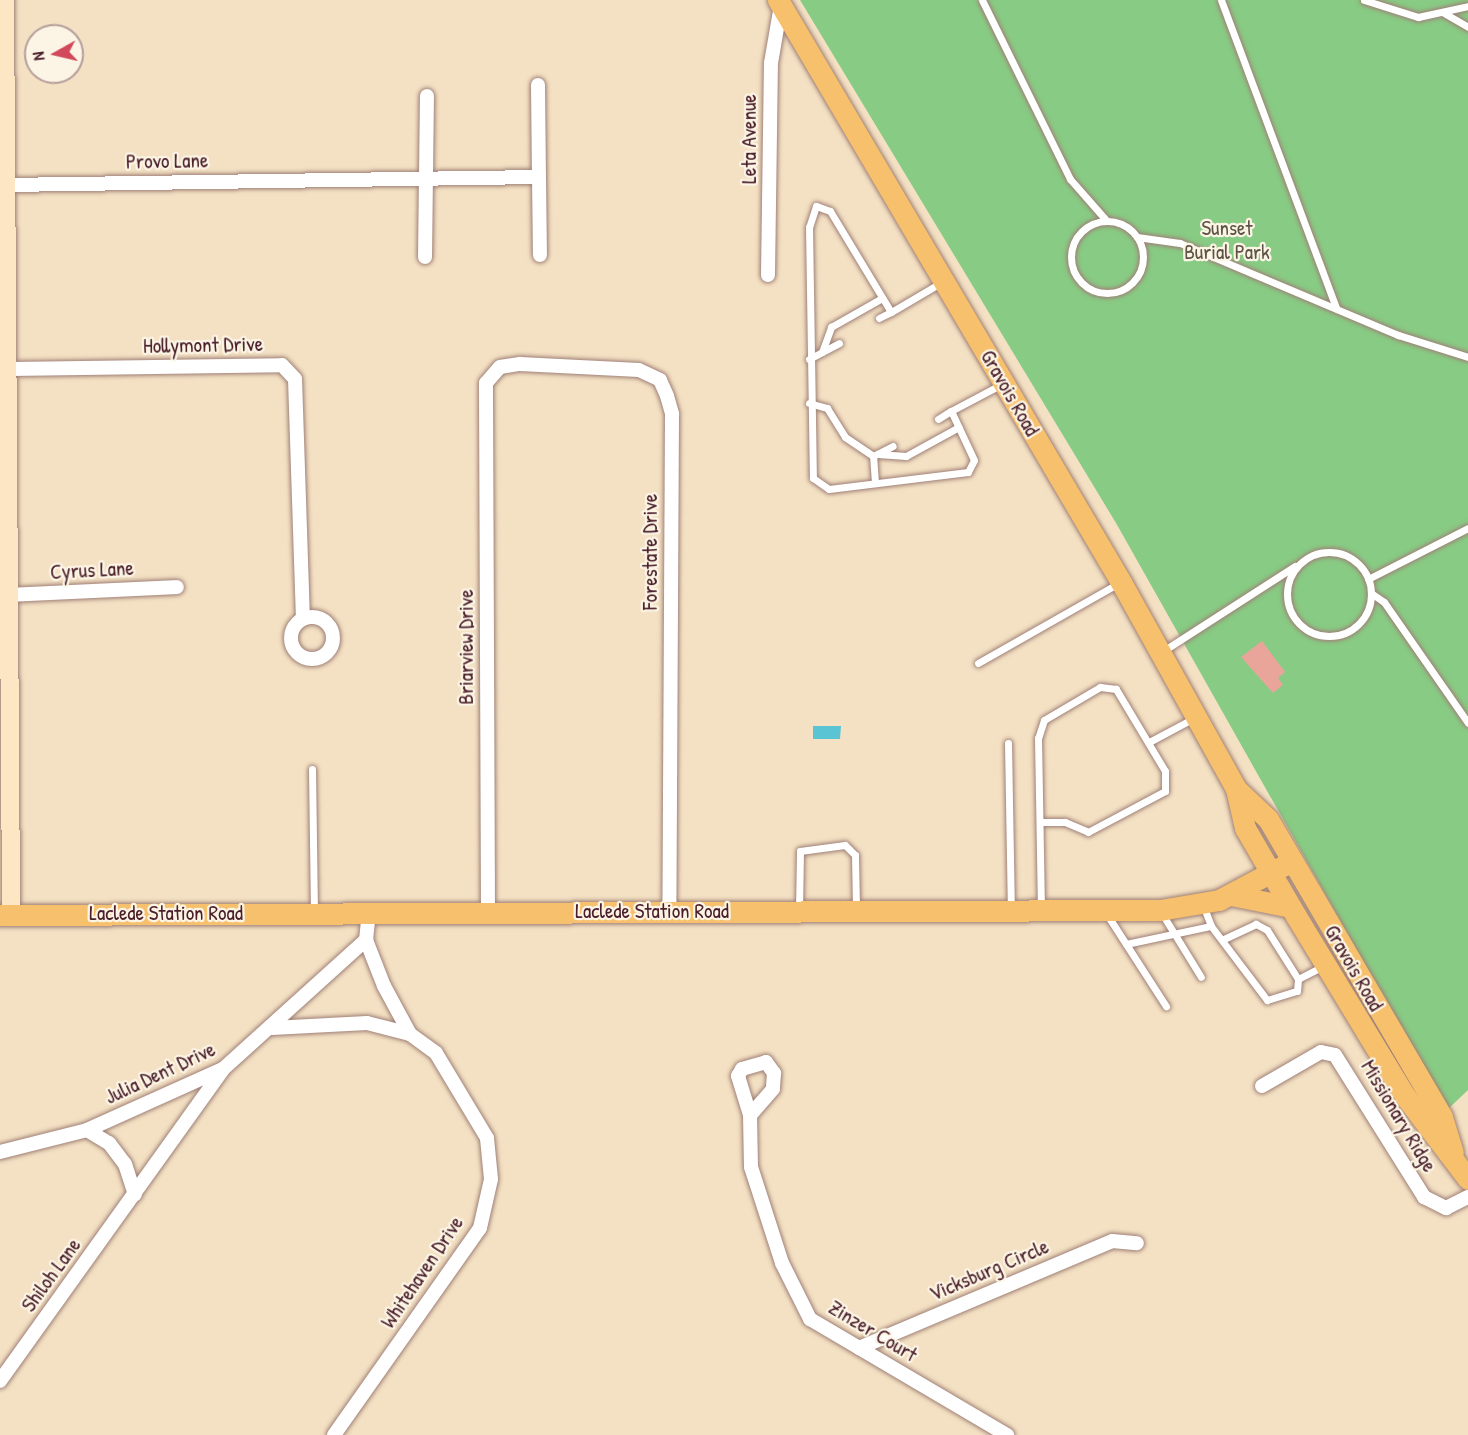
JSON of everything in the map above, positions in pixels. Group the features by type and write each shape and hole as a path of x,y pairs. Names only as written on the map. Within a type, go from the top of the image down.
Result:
{"main road":[{"name":"Gravois Road","path":"779,2 1161,652 1236,789 1245,828 1325,966 1424,1126 1458,1157"},
{"name":"Gravois Road","path":"1236,789 1268,819 1442,1117 1468,1179"},
{"name":"Laclede Station Road","path":"6,915 1041,908 1160,910 1203,905 1231,895 1292,861"},
{"path":"1231,895 1291,907"}],"street":[{"path":"5,0 9,369 6,915"},
{"name":"Leta Avenue","path":"768,275 771,63 779,2"},
{"path":"538,85 540,255"},
{"path":"425,257 427,96"},
{"name":"Provo Lane","path":"6,185 539,177"},
{"name":"Forestate Drive","path":"486,383 500,367 520,364 639,370 660,380 668,396 669,911"},
{"name":"Hollymont Drive","path":"9,369 282,365 295,379 303,619"},
{"name":"Briarview Drive","path":"486,383 488,912"},
{"name":"Cyrus Lane","path":"9,595 177,587"},
{"path":"366,939 369,912"},
{"name":"Julia Dent Drive","path":"0,1152 87,1130 223,1069 272,1028 366,939"},
{"name":"Whitehaven Drive","path":"366,939 410,1034"},
{"name":"Whitehaven Drive","path":"272,1028 367,1023 410,1034 436,1053 487,1138 491,1179 480,1228 334,1435"},
{"name":"Missionary Ridge","path":"1262,1086 1321,1052 1335,1055 1424,1197 1446,1208 1468,1197"},
{"name":"Shiloh Lane","path":"0,1381 223,1069"},
{"name":"Zinzer Court","path":"750,1115 751,1167 782,1263 810,1319 1007,1435"},
{"path":"87,1130 120,1157 135,1194"},
{"name":"Vicksburg Circle","path":"859,1348 1112,1241 1137,1243"}],"lane":[{"path":"982,0 1070,179 1106,220"},
{"path":"1221,0 1336,308"},
{"path":"1364,0 1400,15 1444,13 1468,6"},
{"path":"1444,13 1468,27"},
{"path":"891,312 830,211 816,206 809,227 809,403 813,478 829,489 968,472 974,460 951,411"},
{"path":"1106,220 1124,224 1137,237 1143,259 1135,280 1117,292 1094,292 1072,268 1072,246 1085,227 1106,220"},
{"path":"1137,237 1180,243 1336,308 1468,357"},
{"path":"879,318 944,280"},
{"path":"822,352 831,327 882,298"},
{"path":"809,359 839,343"},
{"path":"939,419 1004,383"},
{"path":"809,403 827,408 845,437 875,455 906,456 959,427"},
{"path":"875,455 893,446"},
{"path":"875,455 875,483"},
{"path":"1368,579 1468,528"},
{"path":"1161,652 1299,564 1324,552 1338,553 1361,567 1368,579 1371,593 1366,613 1353,629 1334,636 1313,634 1292,615 1287,602 1287,588 1299,564"},
{"path":"978,663 1121,582"},
{"path":"1371,593 1384,602 1468,723"},
{"path":"1040,822 1065,822 1088,832 1165,791 1165,771 1151,741 1116,689 1100,687 1044,720 1038,738 1041,908"},
{"path":"1151,741 1196,717"},
{"path":"1008,743 1011,909"},
{"path":"312,769 314,913"},
{"path":"800,910 800,851 846,845 855,855 856,909"},
{"path":"1203,905 1211,926 1224,939 1267,1000 1297,991 1298,979 1261,927 1256,924 1224,939"},
{"path":"1103,909 1166,1006"},
{"path":"1160,910 1201,977"},
{"path":"1126,944 1173,932 1211,926"},
{"path":"1298,979 1325,966"}],"green space":[{"name":"Sunset Burial Park","path":"800,0 1468,0 1468,1090 1447,1110 1116,523"}],"water":[{"path":"813,726 841,726 840,739 813,739"}],"building":[{"path":"1262,641 1285,672 1278,678 1283,685 1273,693 1241,657"}]}
